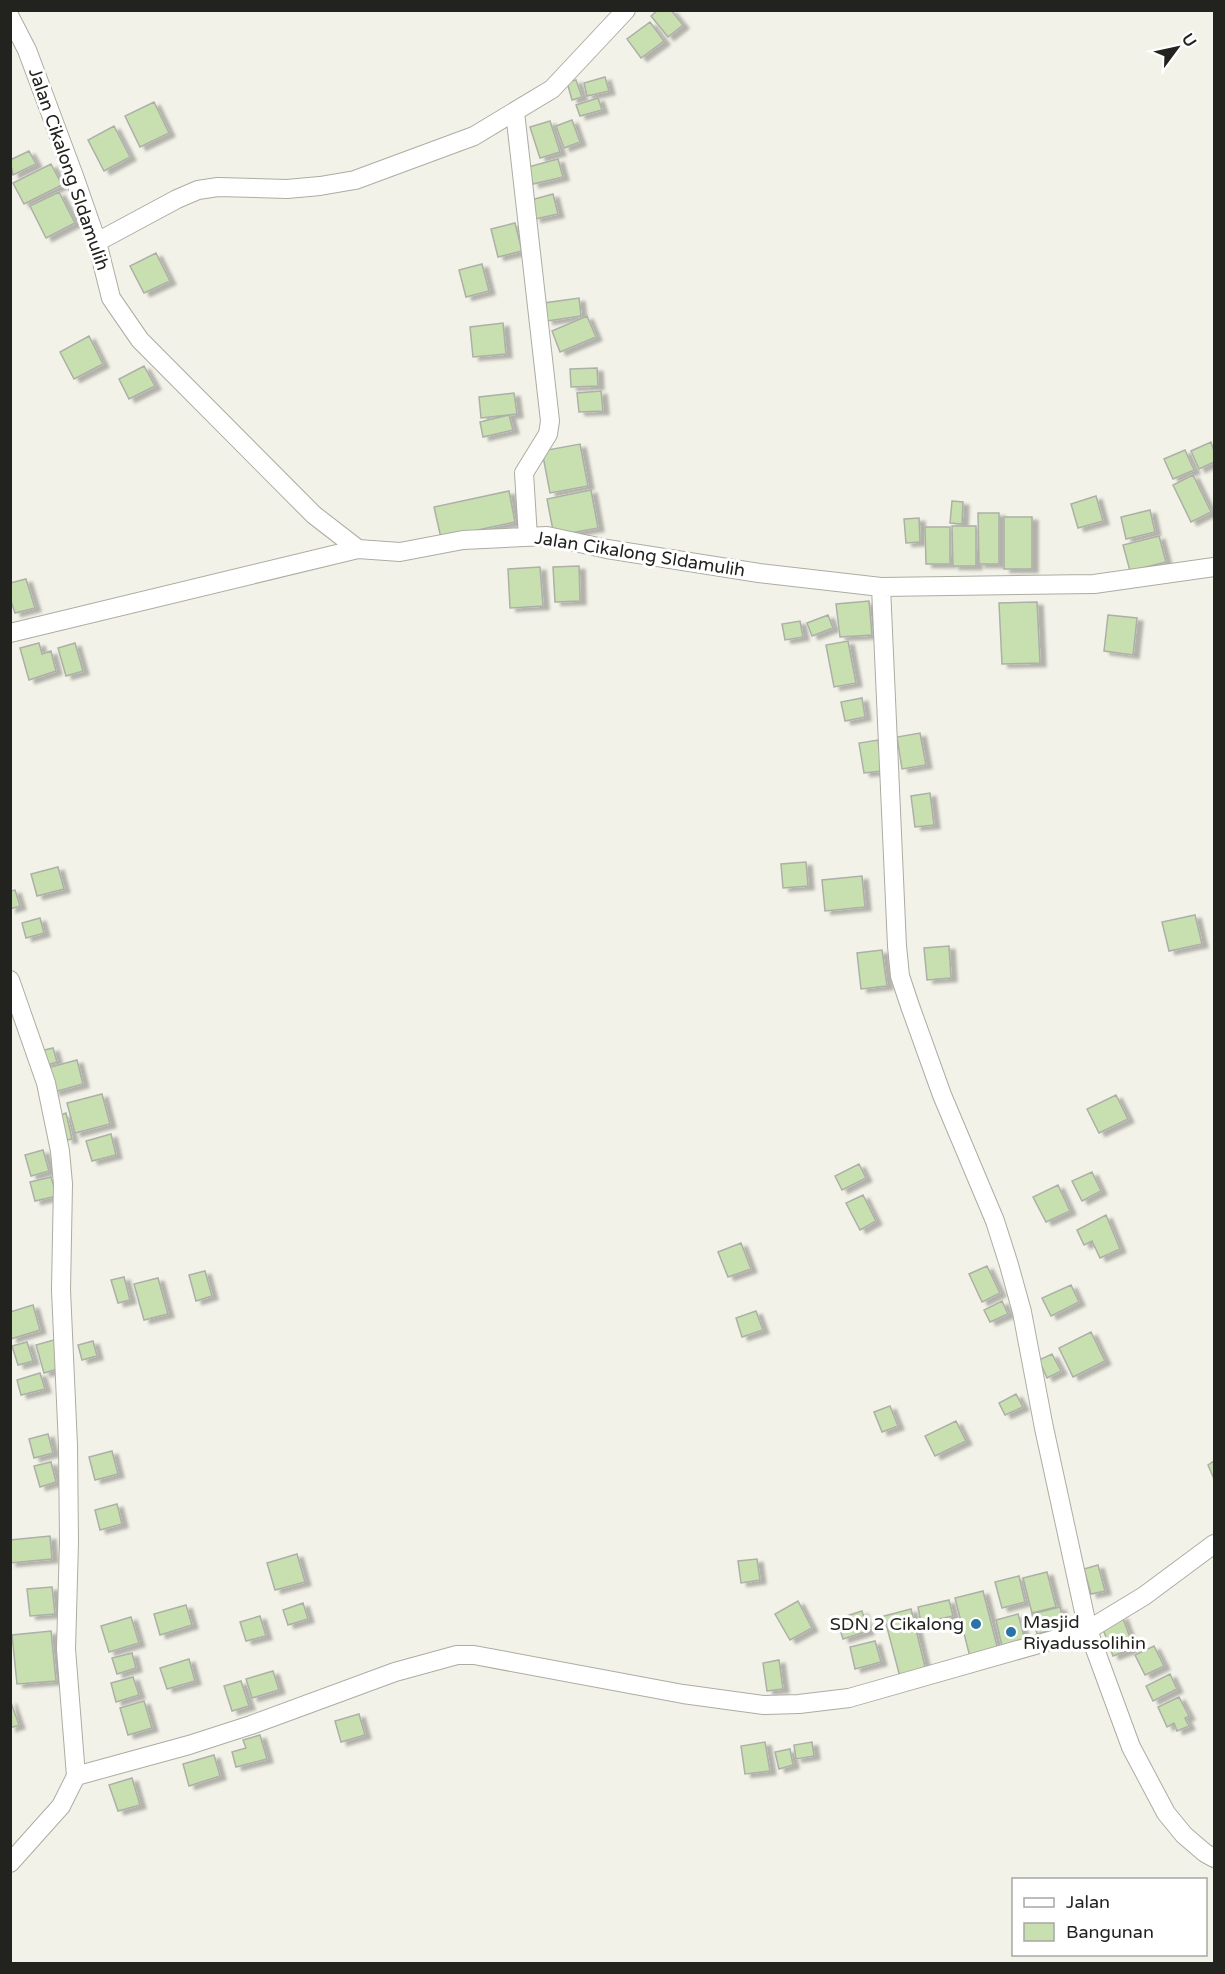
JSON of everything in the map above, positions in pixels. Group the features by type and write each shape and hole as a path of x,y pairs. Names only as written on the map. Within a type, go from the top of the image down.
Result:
{"street":[{"path":"98,242 198,190 218,187 287,189 355,180 474,136 552,89 627,10"},
{"name":"Jalan Cikalong SIdamulih","path":"10,17 27,50 98,242 111,298 140,340 314,515 358,549 400,552 463,540 547,537 759,573 881,587 1094,584 1215,567"},
{"path":"515,112 550,421 548,434 524,473 528,537"},
{"path":"10,633 358,549"},
{"path":"881,587 896,934 900,976 942,1095 995,1221 1009,1265 1022,1312 1046,1440 1088,1630 1131,1747 1166,1814 1184,1835 1205,1853 1215,1858"},
{"path":"10,980 46,1083 60,1151 63,1184 61,1290 69,1542 66,1649 76,1776 61,1806 10,1863"},
{"path":"76,1776 189,1745 395,1672 457,1655 474,1655 728,1701 764,1705 849,1698 1088,1630 1144,1596 1215,1544"}],"building":[{"path":"658,10 671,10 683,25 668,37 651,16"},
{"path":"650,22 664,41 641,58 627,39"},
{"path":"605,77 609,91 587,96 584,83"},
{"path":"576,80 582,97 572,100 567,82"},
{"path":"598,98 602,110 580,116 576,105"},
{"path":"154,102 169,133 140,147 125,116"},
{"path":"572,120 580,142 564,148 556,126"},
{"path":"550,121 560,152 540,158 530,127"},
{"path":"114,126 130,157 104,171 88,140"},
{"path":"29,151 36,164 13,175 10,160"},
{"path":"558,159 563,177 533,184 528,167"},
{"path":"51,164 62,185 24,204 13,183"},
{"path":"59,192 75,223 46,238 30,206"},
{"path":"553,194 558,214 535,219 531,200"},
{"path":"515,223 522,251 498,257 491,229"},
{"path":"156,253 170,281 144,293 130,266"},
{"path":"482,264 489,291 466,297 459,270"},
{"path":"579,298 581,316 547,321 544,303"},
{"path":"587,316 596,337 560,352 552,331"},
{"path":"503,323 506,354 473,357 470,327"},
{"path":"89,336 103,364 74,379 60,352"},
{"path":"144,366 155,386 129,399 119,379"},
{"path":"597,368 598,386 571,387 570,369"},
{"path":"601,391 603,411 579,412 577,393"},
{"path":"514,393 517,414 481,418 479,397"},
{"path":"509,415 513,430 483,437 480,422"},
{"path":"1211,442 1214,462 1199,469 1191,451"},
{"path":"580,444 588,486 550,493 542,451"},
{"path":"1185,450 1194,470 1173,479 1164,459"},
{"path":"1193,475 1211,512 1191,522 1173,485"},
{"path":"591,490 598,528 554,536 547,499"},
{"path":"509,491 515,522 441,538 434,507"},
{"path":"1096,496 1103,521 1078,528 1071,504"},
{"path":"952,501 963,502 962,524 950,523"},
{"path":"1150,510 1155,532 1126,539 1121,517"},
{"path":"978,513 999,513 999,564 979,564"},
{"path":"1004,517 1032,517 1032,569 1004,569"},
{"path":"919,518 920,542 906,543 904,519"},
{"path":"952,526 976,526 976,566 953,566"},
{"path":"925,527 950,527 950,564 926,564"},
{"path":"1159,536 1166,562 1130,571 1123,545"},
{"path":"579,566 580,601 555,602 553,567"},
{"path":"540,567 543,606 510,608 508,569"},
{"path":"26,579 35,608 15,613 10,598 10,583"},
{"path":"869,601 872,635 840,637 836,604"},
{"path":"1037,602 1040,663 1002,664 999,603"},
{"path":"828,615 833,628 812,636 807,623"},
{"path":"1108,615 1137,618 1133,655 1104,651"},
{"path":"800,621 803,637 785,640 782,624"},
{"path":"848,641 856,683 834,687 826,645"},
{"path":"39,643 42,654 51,651 56,671 29,680 20,648"},
{"path":"75,643 83,671 66,676 58,648"},
{"path":"862,698 865,717 845,721 841,702"},
{"path":"920,733 926,765 902,769 897,737"},
{"path":"878,740 882,771 864,773 859,743"},
{"path":"930,793 934,825 915,827 911,796"},
{"path":"806,862 808,886 783,888 781,864"},
{"path":"58,867 64,889 37,896 31,874"},
{"path":"862,876 865,907 825,911 822,880"},
{"path":"15,890 20,906 10,909 10,891"},
{"path":"1195,915 1202,944 1169,951 1162,922"},
{"path":"40,918 44,933 26,938 22,923"},
{"path":"949,946 951,978 927,980 924,948"},
{"path":"882,950 887,986 861,989 857,953"},
{"path":"53,1048 57,1062 44,1066 40,1051"},
{"path":"77,1060 83,1084 54,1092 47,1068"},
{"path":"102,1094 110,1124 75,1133 67,1103"},
{"path":"1116,1095 1128,1119 1099,1133 1087,1109"},
{"path":"66,1113 72,1139 67,1140 61,1115"},
{"path":"111,1134 116,1155 92,1161 86,1141"},
{"path":"43,1150 49,1171 31,1176 25,1155"},
{"path":"859,1164 866,1178 842,1190 835,1176"},
{"path":"1092,1172 1101,1191 1082,1201 1072,1181"},
{"path":"51,1177 57,1196 35,1201 30,1182"},
{"path":"1058,1185 1070,1211 1046,1222 1033,1197"},
{"path":"863,1195 876,1221 860,1230 846,1203"},
{"path":"1106,1215 1120,1249 1100,1258 1092,1241 1084,1245 1077,1230"},
{"path":"741,1243 751,1269 728,1277 718,1252"},
{"path":"987,1266 1000,1293 982,1302 969,1274"},
{"path":"205,1271 212,1296 196,1301 189,1275"},
{"path":"124,1277 130,1300 118,1303 111,1280"},
{"path":"158,1278 168,1314 144,1320 134,1284"},
{"path":"1071,1285 1079,1302 1051,1316 1042,1298"},
{"path":"1002,1301 1008,1314 990,1322 984,1310"},
{"path":"33,1305 40,1330 11,1339 10,1312"},
{"path":"756,1311 763,1330 742,1337 736,1318"},
{"path":"1091,1332 1105,1361 1073,1377 1059,1348"},
{"path":"54,1340 61,1368 44,1373 36,1345"},
{"path":"93,1341 97,1356 82,1360 78,1345"},
{"path":"27,1342 33,1361 18,1365 12,1346"},
{"path":"1052,1354 1061,1371 1047,1378 1039,1360"},
{"path":"40,1373 45,1389 21,1395 17,1380"},
{"path":"1016,1394 1023,1407 1005,1415 999,1403"},
{"path":"890,1406 898,1426 882,1432 874,1412"},
{"path":"956,1421 966,1441 935,1456 925,1436"},
{"path":"48,1434 53,1453 34,1458 29,1439"},
{"path":"112,1451 118,1474 95,1480 89,1457"},
{"path":"1214,1461 1214,1479 1208,1465"},
{"path":"51,1462 56,1482 40,1487 34,1466"},
{"path":"117,1504 122,1524 100,1530 95,1510"},
{"path":"50,1536 52,1559 10,1563 10,1540"},
{"path":"297,1554 305,1582 275,1590 267,1563"},
{"path":"757,1559 760,1580 741,1583 738,1561"},
{"path":"1098,1565 1105,1591 1091,1594 1084,1569"},
{"path":"1047,1572 1056,1607 1032,1613 1023,1578"},
{"path":"1019,1576 1025,1602 1002,1608 995,1582"},
{"path":"52,1587 55,1614 30,1616 27,1589"},
{"name":"SDN 2 Cikalong","path":"983,1591 998,1650 970,1657 955,1598"},
{"name":"SDN 2 Cikalong","path":"949,1600 953,1616 921,1623 918,1607"},
{"path":"798,1601 812,1628 790,1640 775,1614"},
{"path":"303,1603 308,1619 288,1625 283,1610"},
{"path":"186,1605 192,1625 160,1635 154,1614"},
{"path":"1060,1607 1065,1627 1037,1634 1032,1614"},
{"name":"SDN 2 Cikalong","path":"911,1609 926,1671 900,1677 884,1616"},
{"path":"862,1611 868,1631 843,1639 837,1619"},
{"name":"Masjid Riyadussolihin","path":"1018,1614 1026,1644 1003,1650 996,1620"},
{"path":"260,1616 266,1636 246,1641 240,1622"},
{"path":"1122,1616 1134,1648 1113,1656 1101,1624"},
{"path":"131,1617 139,1643 109,1652 101,1626"},
{"path":"51,1631 56,1681 17,1684 12,1635"},
{"path":"875,1641 881,1662 855,1669 850,1647"},
{"path":"1154,1646 1164,1666 1145,1675 1135,1655"},
{"path":"132,1653 136,1668 117,1674 112,1658"},
{"path":"189,1659 195,1681 167,1689 160,1668"},
{"path":"779,1660 783,1689 767,1691 763,1663"},
{"path":"273,1671 279,1690 252,1698 246,1679"},
{"path":"1170,1674 1177,1689 1153,1701 1146,1686"},
{"path":"133,1677 139,1695 116,1702 111,1683"},
{"path":"241,1681 249,1706 232,1711 224,1686"},
{"path":"1179,1697 1189,1716 1185,1718 1189,1726 1177,1731 1174,1723 1167,1727 1158,1707"},
{"path":"10,1700 19,1725 10,1728"},
{"path":"144,1701 152,1728 128,1735 120,1708"},
{"path":"359,1714 365,1735 341,1742 335,1721"},
{"path":"260,1735 267,1759 236,1767 232,1752 246,1748 243,1740"},
{"path":"765,1742 770,1771 745,1774 741,1746"},
{"path":"812,1742 814,1756 796,1759 794,1745"},
{"path":"790,1749 793,1765 779,1769 775,1752"},
{"path":"214,1755 220,1776 189,1786 183,1764"},
{"path":"132,1778 140,1805 118,1811 109,1785"}],"place":[{"name":"SDN 2 Cikalong","path":"976,1624"},
{"name":"Masjid Riyadussolihin","path":"1011,1632"}]}
